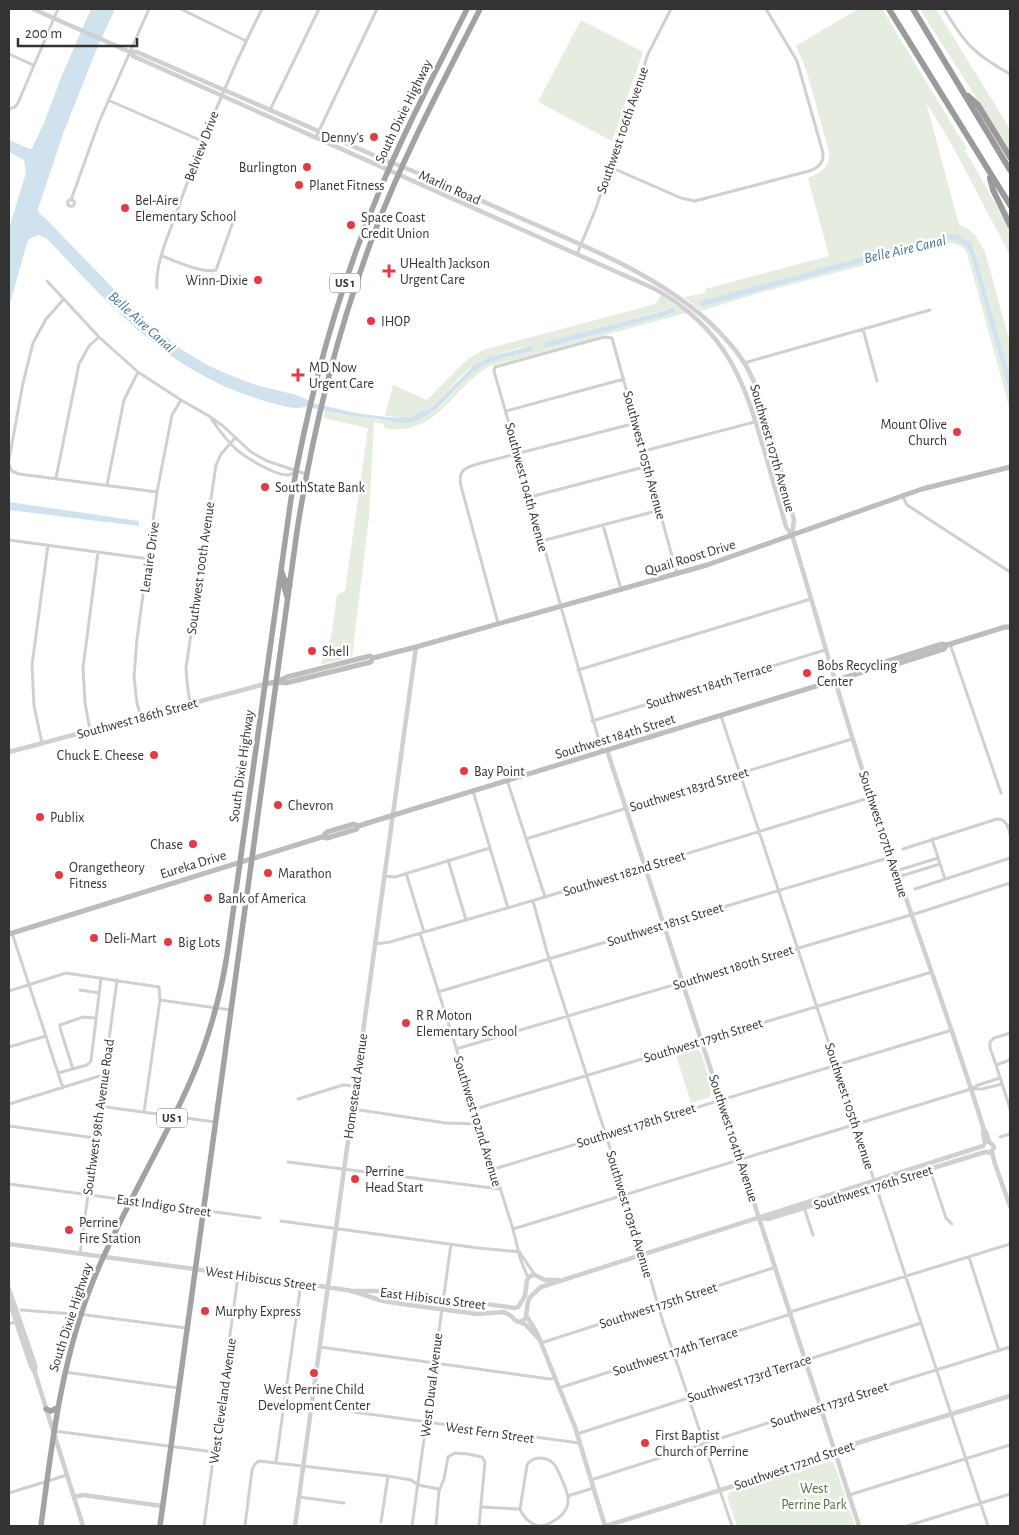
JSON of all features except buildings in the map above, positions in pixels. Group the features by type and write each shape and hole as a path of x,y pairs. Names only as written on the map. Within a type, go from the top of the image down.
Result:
{"highway":[{"name":"South Dixie Highway","path":"41,1526 57,1408 64,1372 81,1315 103,1257 196,1066 216,1008 224,973 241,861 296,472 322,359 342,291 365,226 390,166 467,9"},
{"name":"South Dixie Highway","path":"160,1526 306,474 319,413 340,336 375,231 402,166 480,9"},
{"path":"889,9 1010,205"},
{"path":"913,9 1010,170"},
{"path":"457,29 467,34"},
{"path":"963,92 978,105 1010,157"},
{"path":"989,172 993,190 1010,225"},
{"path":"342,291 353,294"},
{"path":"281,568 286,582 290,585"},
{"path":"279,582 282,584 288,599"},
{"path":"251,788 262,789"},
{"path":"224,973 236,975"},
{"path":"46,1409 51,1411 57,1408"}],"main road":[{"name":"Quail Roost Drive","path":"265,684 286,683 371,662 374,658 677,574 720,561 902,495 940,483 1010,467"},
{"name":"Southwest 184th Street","path":"241,861 322,837 330,831 354,824 358,826 879,667 884,668 918,658 944,649 949,645 1008,627 1010,622"},
{"name":"Eureka Drive","path":"11,933 241,861"}],"street":[{"name":"Marlin Road","path":"33,9 130,52 136,52 224,89 318,131 390,166 399,174 448,198 655,289 698,320 714,338 734,367"},
{"path":"11,108 18,103 58,9"},
{"path":"71,200 108,100 149,9"},
{"path":"181,9 246,41"},
{"name":"Belview Drive","path":"157,288 156,277 162,256 202,141 221,95 262,9"},
{"path":"270,110 319,9"},
{"path":"316,137 377,9"},
{"name":"Southwest 106th Avenue","path":"578,254 648,54 671,9"},
{"path":"610,167 681,198 695,201 809,171 821,163 824,156 799,67 793,52 766,9"},
{"path":"944,9 960,34 975,52 1010,74"},
{"name":"Marlin Road","path":"130,52 133,56 316,137 390,166 402,166 582,244 622,264 677,296 721,333 744,362"},
{"path":"9,54 33,66"},
{"path":"108,100 202,141"},
{"path":"448,198 459,191"},
{"path":"162,256 198,268 214,271 218,266 236,213"},
{"path":"505,223 508,213"},
{"path":"522,230 526,221"},
{"path":"47,281 99,337 138,372 223,426 257,456 296,472 306,474"},
{"path":"9,460 23,383 33,343 46,319 63,300"},
{"path":"734,367 744,362 930,310"},
{"path":"863,329 877,381"},
{"path":"56,478 79,364 89,346 99,337"},
{"name":"Southwest 104th Avenue","path":"611,337 604,337 495,367 495,374 592,720 605,751 646,867 859,1526"},
{"name":"Southwest 105th Avenue","path":"611,337 614,342 677,574"},
{"name":"Southwest 107th Avenue","path":"744,362 756,386 782,472 794,520 792,534"},
{"name":"Southwest 107th Avenue","path":"734,367 746,392 756,422 786,527 792,534 852,739 986,1132 987,1148 995,1164 1010,1206"},
{"path":"108,486 124,400 138,372"},
{"path":"506,411 624,379"},
{"name":"Lenaire Drive","path":"141,717 135,696 134,668 157,492 170,422 180,400"},
{"path":"208,416 235,449 259,465 288,475 296,472"},
{"path":"644,451 767,419"},
{"path":"499,624 461,486 461,473 469,467 636,423"},
{"name":"Southwest 100th Avenue","path":"190,703 186,682 186,668 210,498 218,457 235,438"},
{"path":"530,497 648,466"},
{"path":"9,467 20,474 157,492"},
{"path":"771,475 782,472"},
{"path":"902,495 908,506 1010,572"},
{"path":"542,541 660,510"},
{"path":"603,525 621,590"},
{"path":"9,540 149,559"},
{"path":"42,743 34,706 32,665 48,545"},
{"path":"90,730 85,703 83,668 98,552"},
{"path":"578,670 811,599"},
{"path":"949,645 1001,793"},
{"name":"Homestead Avenue","path":"295,1526 343,1170 353,1109 354,1086 416,647"},
{"name":"Southwest 184th Terrace","path":"592,720 825,650"},
{"name":"Southwest 186th Street","path":"9,752 265,684"},
{"name":"Southwest 105th Avenue","path":"720,715 907,1276 988,1526"},
{"name":"Southwest 183rd Street","path":"526,839 852,739"},
{"path":"507,780 545,897"},
{"path":"472,791 508,908"},
{"name":"Southwest 182nd Street","path":"375,944 386,944 532,901 872,797"},
{"path":"903,849 998,819 1006,822 1010,834"},
{"path":"932,840 945,879"},
{"path":"384,876 394,877 490,848"},
{"name":"Southwest 181st Street","path":"438,992 892,857"},
{"path":"897,874 938,858"},
{"path":"915,889 1010,858"},
{"path":"448,860 466,920"},
{"path":"897,874 940,864"},
{"path":"406,873 424,932"},
{"name":"Southwest 180th Street","path":"456,1049 1010,883"},
{"name":"Southwest 103rd Avenue","path":"532,901 607,1134 673,1352 732,1526"},
{"path":"11,933 63,1088"},
{"name":"Southwest 102nd Avenue","path":"420,933 520,1252 534,1275"},
{"name":"Southwest 179th Street","path":"475,1109 932,972"},
{"path":"9,990 64,973 158,986 160,1000 144,1112"},
{"path":"58,1073 87,1065 91,1061 101,978"},
{"name":"Southwest 98th Avenue Road","path":"80,1254 117,980"},
{"path":"80,990 99,993"},
{"path":"160,1000 231,1010"},
{"path":"73,1069 60,1024 82,1017 96,1018"},
{"name":"Southwest 178th Street","path":"494,1169 952,1030"},
{"path":"1010,1033 994,1038 990,1042 990,1048 1009,1101 1010,1109"},
{"path":"9,1047 46,1036"},
{"path":"996,1065 1010,1060"},
{"path":"9,1104 103,1075"},
{"path":"513,1229 971,1089 1000,1078"},
{"path":"971,1089 982,1089 1002,1084"},
{"path":"298,1098 343,1085 354,1086"},
{"path":"99,1106 215,1122"},
{"path":"353,1109 464,1125 480,1124"},
{"path":"9,1126 95,1138"},
{"path":"1000,1137 1010,1134"},
{"name":"Southwest 176th Street","path":"541,1287 760,1218 768,1219 804,1205 987,1148"},
{"path":"288,1162 500,1189"},
{"path":"929,1167 946,1218 952,1224"},
{"name":"East Indigo Street","path":"9,1184 260,1218"},
{"path":"804,1205 813,1235"},
{"path":"281,1221 508,1252 520,1252"},
{"path":"9,1244 195,1270"},
{"name":"West Duval Avenue","path":"412,1526 451,1244"},
{"name":"Southwest 174th Terrace","path":"558,1388 1010,1244"},
{"name":"Southwest 102nd Avenue","path":"520,1252 520,1258 528,1278"},
{"path":"968,1257 999,1351"},
{"name":"Southwest 175th Street","path":"540,1341 776,1267"},
{"name":"West Hibiscus Street","path":"195,1270 327,1287"},
{"path":"520,1322 524,1320 528,1301 534,1290 541,1287 541,1280 534,1275 528,1278 525,1296 512,1311 511,1316 516,1322 526,1325 540,1341"},
{"name":"West Cleveland Avenue","path":"204,1526 238,1276"},
{"name":"Southwest 176th Street","path":"541,1280 559,1280"},
{"path":"276,1462 301,1283"},
{"path":"527,1285 530,1289 534,1290"},
{"name":"East Hibiscus Street","path":"327,1287 352,1291 383,1301 477,1314 500,1312 511,1316"},
{"path":"9,1289 83,1526"},
{"name":"East Hibiscus Street","path":"352,1291 392,1291 517,1307"},
{"path":"9,1301 18,1321"},
{"path":"517,1307 523,1308 537,1333 577,1434 606,1526"},
{"path":"21,1310 81,1315 186,1328"},
{"path":"9,1324 18,1321"},
{"name":"Southwest 173rd Terrace","path":"577,1434 921,1323"},
{"path":"320,1347 434,1364 554,1378"},
{"name":"Southwest 173rd Street","path":"590,1480 1010,1348"},
{"path":"64,1372 178,1388"},
{"name":"Southwest 172nd Street","path":"606,1526 829,1456 841,1448 1010,1396"},
{"name":"West Fern Street","path":"311,1406 579,1443"},
{"path":"53,1431 214,1452"},
{"path":"849,1495 1010,1445"},
{"path":"436,1526 439,1489 444,1479 447,1460 453,1453 480,1456 484,1459 486,1467 478,1526"},
{"path":"536,1458 546,1458 552,1462 558,1471 568,1496 567,1506 562,1514 552,1522 540,1526 528,1521 520,1509 527,1465 536,1458"},
{"path":"245,1526 252,1470 256,1462 264,1460 388,1476 411,1480 418,1485 439,1489"},
{"path":"9,1492 68,1475"},
{"path":"381,1522 388,1476"},
{"path":"568,1496 593,1488"},
{"path":"907,1526 1010,1494"},
{"path":"74,1497 83,1495 162,1506"},
{"path":"299,1497 344,1503"},
{"path":"481,1507 520,1509"}],"green space":[{"path":"858,9 882,9 967,149 965,150 1010,230 1010,255 952,145 926,102 959,225 968,229 976,236 985,252 1010,343 1010,377 975,250 969,242 957,236 943,235 700,301 698,305 723,301 945,240 961,242 967,247 971,255 1010,396 1010,410 967,253 957,244 944,244 759,293 701,311 684,297 706,293 705,289 829,256 808,178 824,169 828,162 829,152 806,69 796,46"},
{"path":"920,9 936,9 1010,129 1010,151"},
{"path":"581,20 643,52 612,141 538,102"},
{"path":"661,295 686,313 490,366 469,382 440,411 417,426 393,429 384,428 384,424 374,422 369,517 352,657 321,663 331,637 337,595 345,591 368,428 324,418 325,411 395,422 417,420 431,414 445,402 463,381 483,365 511,356 532,352 532,346 502,353 479,362 465,372 434,404 415,416 404,418 385,416 393,385 427,400 468,359 483,350 652,305 657,302","holes":["672,308 676,310 675,313 545,348 545,343 548,341"]},
{"path":"698,1050 701,1053 713,1091 708,1098 691,1103 676,1055"},
{"name":"West Perrine Park","path":"831,1461 834,1463 855,1526 737,1526 727,1497 730,1492"}],"water":[{"name":"Belle Aire Canal","path":"91,9 115,9 63,134 38,209 39,213 141,317 182,350 209,366 259,386 297,395 316,404 361,414 396,418 411,417 432,407 474,365 489,357 531,346 533,351 503,358 482,366 431,413 412,422 398,423 307,407 297,408 274,404 220,384 193,370 143,334 119,313 46,238 38,235 29,239 27,243 9,307 9,228 26,173 24,160 9,152 9,140 30,149 32,148"},
{"name":"Belle Aire Canal","path":"956,234 971,243 976,255 1010,377 1010,396 971,255 967,247 954,240 945,240 723,301 702,306 698,305 700,301 943,235"},
{"path":"673,307 676,310 675,313 545,348 544,343 548,341"},
{"path":"9,502 139,521 139,526 9,510"}],"place":[{"name":"Denny's","path":"374,137"},
{"name":"Burlington","path":"307,167"},
{"name":"Planet Fitness","path":"299,185"},
{"name":"Bel-Aire Elementary School","path":"125,208"},
{"name":"Space Coast Credit Union","path":"351,225"},
{"name":"UHealth Jackson Urgent Care","path":"389,271"},
{"name":"Winn-Dixie","path":"258,280"},
{"name":"IHOP","path":"371,321"},
{"name":"MD Now Urgent Care","path":"298,375"},
{"name":"Mount Olive Church","path":"957,432"},
{"name":"SouthState Bank","path":"265,487"},
{"name":"Shell","path":"312,651"},
{"name":"Bobs Recycling Center","path":"807,673"},
{"name":"Chuck E. Cheese","path":"154,755"},
{"name":"Bay Point","path":"464,771"},
{"name":"Chevron","path":"278,805"},
{"name":"Publix","path":"40,817"},
{"name":"Chase","path":"193,844"},
{"name":"Marathon","path":"268,873"},
{"name":"Orangetheory Fitness","path":"59,875"},
{"name":"Bank of America","path":"208,898"},
{"name":"Deli-Mart","path":"94,938"},
{"name":"Big Lots","path":"168,942"},
{"name":"R R Moton Elementary School","path":"406,1023"},
{"name":"Perrine Head Start","path":"355,1179"},
{"name":"Perrine Fire Station","path":"69,1230"},
{"name":"Murphy Express","path":"205,1311"},
{"name":"West Perrine Child Development Center","path":"314,1373"},
{"name":"First Baptist Church of Perrine","path":"645,1443"}]}
